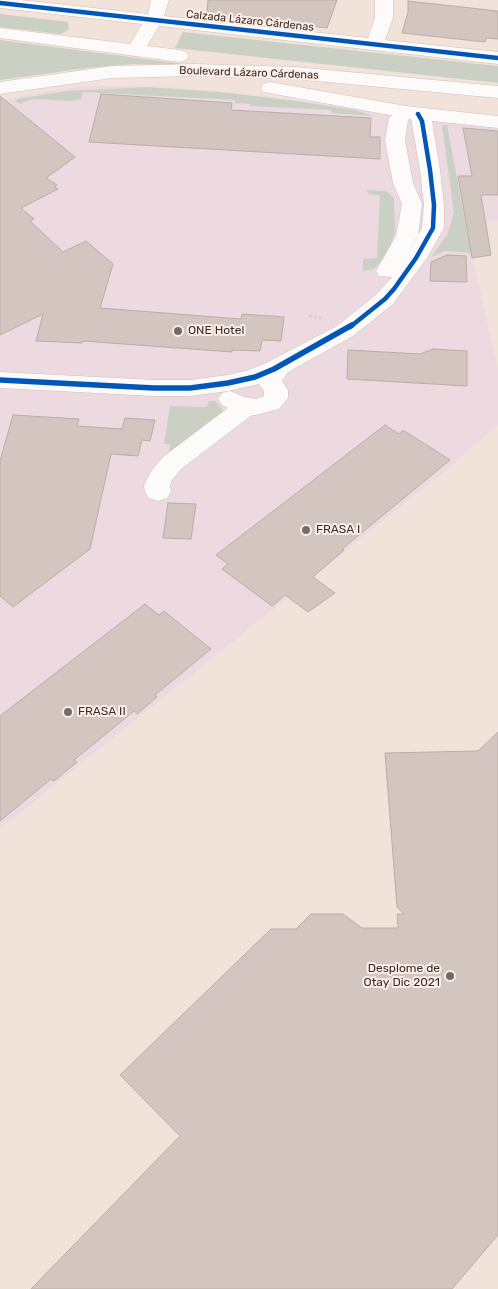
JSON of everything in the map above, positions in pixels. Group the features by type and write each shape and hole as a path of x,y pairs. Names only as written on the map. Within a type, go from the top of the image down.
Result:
{"main road":[{"path":"136,50 153,21 160,5 160,0"},
{"path":"374,45 384,18 384,0"},
{"name":"Calzada Lázaro Cárdenas","path":"0,3 111,8 153,21 498,58"},
{"path":"94,45 111,8"},
{"path":"0,33 295,73"},
{"name":"Boulevard Lázaro Cárdenas","path":"0,88 112,72 234,70 295,73 498,92"},
{"path":"53,80 159,80 270,88 407,116 498,122"},
{"name":"Boulevard Lázaro Cárdenas","path":"270,88 392,100 498,114"},
{"path":"407,116 395,140 411,213 416,226 424,227 430,225 435,220"},
{"path":"0,380 154,388 228,383 255,377 345,331 385,299 429,238 435,220 422,122 407,116"},
{"path":"0,369 180,379 203,377 258,362 339,320 374,289 400,252 407,236 411,213"},
{"path":"165,487 157,486 161,476 172,463 254,407 271,403 276,398 276,390 270,382 280,365"},
{"path":"204,386 254,407"}],"shaded area":[{"path":"0,14 68,22 69,29 61,34 0,27"},
{"path":"183,32 498,66 498,83 175,48"},
{"path":"0,40 191,65 134,64 87,68 0,80"},
{"path":"90,86 149,86 231,92 498,128 498,221 464,221 498,369 498,425 446,470 0,829 0,100 53,90"},
{"path":"147,87 218,92 297,101 355,110 373,116 332,113 331,110 250,106 250,104 235,103 235,100 83,92 81,99 73,101 32,99 20,104 16,102 17,99 67,91"},
{"path":"442,125 447,125 471,253 445,251 431,257 447,235 454,213"},
{"path":"367,190 386,191 394,198 395,231 390,247 382,260 374,269 363,271 363,259 377,258 380,195 368,194"},
{"path":"209,401 215,401 226,414 169,455 170,444 164,444 170,406 207,407"}],"building":[{"path":"208,0 337,0 327,28 207,14"},
{"path":"408,1 498,11 498,39 486,38 485,42 402,33 408,12"},
{"path":"101,94 232,103 231,110 371,118 370,137 380,137 380,159 89,142"},
{"path":"0,96 75,157 46,178 57,185 54,187 58,189 21,208 34,219 30,221 63,252 86,241 113,264 100,308 241,319 242,314 284,317 281,341 262,340 260,351 232,350 232,352 83,341 82,343 36,341 43,314 0,335"},
{"path":"463,128 498,131 498,195 481,195 491,255 472,258 458,176 472,176"},
{"path":"447,255 466,256 467,282 430,281 431,262"},
{"path":"433,349 467,351 467,386 347,379 348,350 420,354"},
{"path":"13,415 79,419 77,426 122,429 125,418 155,420 150,441 142,440 138,456 111,454 90,549 13,607 0,596 0,461"},
{"name":"FRASA I","path":"385,425 399,434 403,430 450,460 342,549 344,550 313,577 335,593 308,612 285,595 272,606 222,569 228,564 216,555"},
{"path":"168,503 196,504 191,539 163,538"},
{"name":"FRASA II","path":"145,604 159,615 164,611 211,649 155,695 157,697 137,714 134,711 74,760 77,762 54,781 51,779 0,821 0,716"},
{"path":"498,732 498,1235 452,1289 31,1289 180,1136 120,1075 271,929 296,929 311,914 343,914 362,928 398,928 397,914 404,914 397,907 385,753 478,751"}],"cycle path":[{"path":"0,3 498,58"},
{"path":"0,380 154,388 190,388 228,383 255,377 274,369 345,331 385,299 394,289 416,258 433,228 434,205 430,170 422,121 418,114"}],"place":[{"name":"ONE Hotel","path":"178,331"},
{"name":"FRASA I","path":"306,530"},
{"name":"FRASA II","path":"68,712"},
{"name":"Desplome de Otay Dic 2021","path":"450,976"}]}
